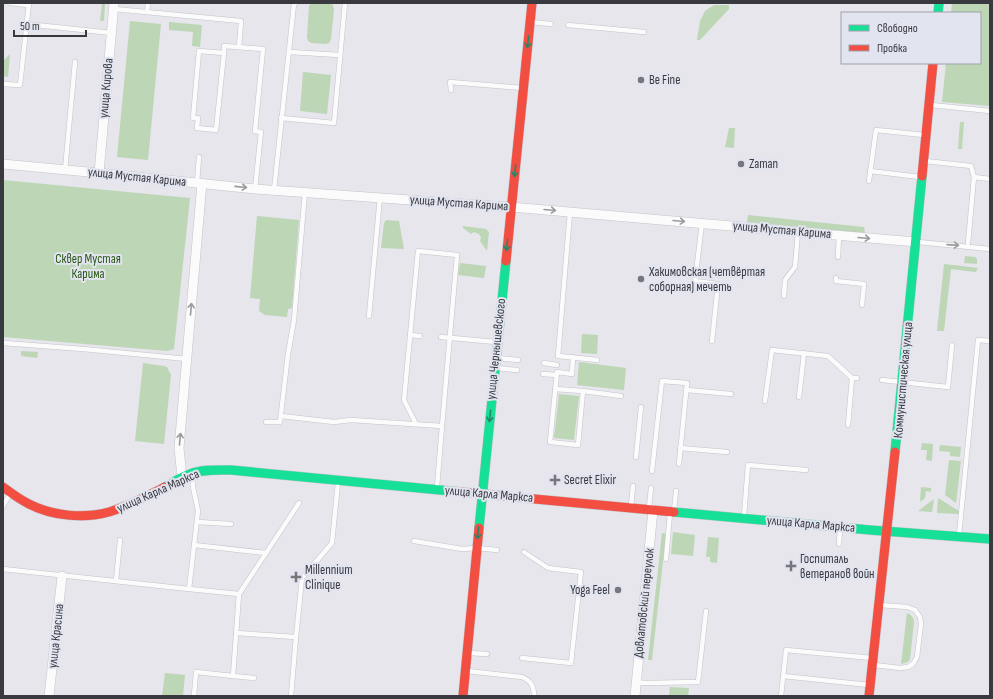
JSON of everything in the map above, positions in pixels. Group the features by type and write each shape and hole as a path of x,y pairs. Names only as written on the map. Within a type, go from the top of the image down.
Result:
{"street":[{"name":"улица Чернышевского","path":"463,696 497,342 532,3"},
{"name":"улица Кирова","path":"98,173 114,6"},
{"name":"Коммунистическая улица","path":"869,696 888,531 933,64"},
{"name":"улица Мустая Карима","path":"3,164 256,189 511,207 916,242"},
{"path":"182,477 179,448 187,359 199,183"},
{"name":"улица Карла Маркса","path":"3,487 10,494 30,505 51,512 75,515 97,514 123,507 191,473 204,470 231,470 840,527 990,538"},
{"name":"Довлатовский переулок","path":"635,696 651,509"},
{"name":"улица Красина","path":"49,696 62,576"}],"lane":[{"path":"3,84 20,85 28,4 10,3"},
{"path":"147,12 148,3"},
{"path":"274,190 294,4 296,3"},
{"path":"281,118 334,123 345,3"},
{"path":"114,6 147,12 241,21 239,47"},
{"path":"530,22 551,24"},
{"path":"26,24 112,33"},
{"path":"568,25 644,32"},
{"path":"224,53 199,51 193,118 198,118 197,128 216,130 224,53 224,46 263,49 255,131 261,132 256,189"},
{"path":"289,52 340,55"},
{"path":"65,170 75,62"},
{"path":"451,90 450,82 523,88"},
{"path":"929,105 990,112"},
{"path":"201,136 202,129"},
{"path":"869,181 876,130 926,135"},
{"path":"199,157 199,183"},
{"path":"924,161 971,166 974,177 968,243"},
{"path":"870,172 922,177"},
{"path":"974,177 990,179"},
{"path":"266,422 280,422 281,416 288,354 294,320 304,192"},
{"path":"369,316 380,197"},
{"path":"570,212 558,356 597,360"},
{"path":"702,224 695,281 718,284 712,341"},
{"path":"784,296 785,280 795,267 798,232"},
{"path":"838,257 839,236"},
{"path":"916,242 990,249"},
{"path":"416,424 404,400 418,251 457,255 437,489"},
{"path":"836,278 836,281 864,284 862,305"},
{"path":"410,335 420,336"},
{"path":"442,338 497,342"},
{"path":"959,536 978,340 990,341"},
{"path":"3,343 187,359"},
{"path":"882,380 948,387 952,345"},
{"path":"765,401 772,350 828,356 854,378 848,425"},
{"path":"799,396 804,353"},
{"path":"573,357 572,374 557,372 550,442 578,445 584,391"},
{"path":"496,358 518,360"},
{"path":"544,363 557,365"},
{"path":"495,368 517,370"},
{"path":"543,374 557,375"},
{"path":"652,471 662,381 687,384 679,464"},
{"path":"555,389 621,396"},
{"path":"687,390 731,394"},
{"path":"636,457 641,407"},
{"path":"281,416 334,422 351,420 442,426"},
{"path":"680,448 727,452"},
{"path":"744,518 748,465 806,470"},
{"path":"189,589 198,511 191,473"},
{"path":"291,696 302,578 332,543 339,480"},
{"path":"631,508 633,486"},
{"path":"651,488 651,509"},
{"path":"666,559 676,491"},
{"path":"3,506 10,494"},
{"path":"233,676 239,594 299,503"},
{"path":"197,522 231,524"},
{"path":"839,544 840,527"},
{"path":"116,581 120,540"},
{"path":"414,541 462,549 477,548 497,550"},
{"path":"194,545 266,553"},
{"path":"522,658 571,663 582,572 548,568 524,552"},
{"path":"3,569 239,594"},
{"path":"781,696 786,650 873,662 900,668 908,667 913,664 917,657 921,624 920,617 915,610 907,607 880,605"},
{"path":"636,682 698,682 706,611"},
{"path":"236,633 296,637"},
{"path":"467,652 486,654"},
{"path":"466,670 528,679 532,685 534,696"},
{"path":"194,696 196,672 254,678"},
{"path":"783,676 870,685"}],"green space":[{"path":"102,3 105,3 104,21 100,21"},
{"path":"311,3 330,3 333,5 334,10 331,39 329,43 311,43 308,41 309,6"},
{"path":"952,3 990,3 990,106 942,102 946,64 981,64 981,12 951,12"},
{"path":"714,5 729,5 729,9 700,40 697,40 700,21 705,11"},
{"path":"130,21 161,24 148,160 117,157"},
{"path":"169,22 202,25 200,47 192,46 193,32 169,30"},
{"path":"10,54 8,77 3,76 3,61"},
{"path":"303,72 331,75 327,114 300,111"},
{"path":"960,122 964,122 962,149 958,149"},
{"path":"729,128 735,128 734,148 725,147"},
{"name":"Сквер Мустая Карима","path":"3,180 190,198 174,349 167,351 3,337"},
{"path":"748,215 864,227 865,233 747,222"},
{"path":"257,216 299,220 292,308 288,309 287,317 265,315 259,311 260,299 250,298"},
{"path":"386,220 399,221 404,249 381,248 384,223"},
{"path":"463,226 486,229 489,232 487,251 480,241 481,237 479,234 474,232 471,234 463,228"},
{"path":"965,256 975,257 977,259 977,264 964,263"},
{"path":"460,263 486,266 484,278 458,275"},
{"path":"944,264 978,268 976,272 951,269 944,331 937,331"},
{"path":"582,334 598,335 597,354 581,353"},
{"path":"21,351 38,352 37,358 21,356"},
{"path":"579,362 626,368 624,390 577,385"},
{"path":"143,363 167,367 171,375 164,444 135,441"},
{"path":"559,394 579,396 574,440 554,438"},
{"path":"922,443 933,444 932,461 926,460 927,450 921,450"},
{"path":"940,445 961,447 960,457 950,456 950,452 939,451"},
{"path":"949,460 961,461 956,503 945,495"},
{"path":"921,487 931,488 931,492 926,491 925,498 920,502"},
{"path":"938,498 959,511 959,514 937,513"},
{"path":"934,499 932,512 918,511"},
{"path":"673,532 695,535 693,556 671,554"},
{"path":"662,533 666,534 652,660 648,660"},
{"path":"708,537 719,538 717,563 710,562 710,557 706,557"},
{"path":"907,613 912,616 914,622 910,659 908,662 901,664"},
{"path":"165,673 185,675 183,696 162,696"},
{"path":"670,687 689,688 688,696 669,696"}],"traffic: fast":[{"path":"938,12 939,3"},
{"path":"895,452 922,176"},
{"path":"479,528 506,261"},
{"path":"165,487 180,478 195,472 231,470 461,492"},
{"path":"674,512 870,530 990,539"}],"traffic: jam":[{"path":"506,261 532,3"},
{"path":"922,176 933,64"},
{"path":"869,696 895,452"},
{"path":"3,487 12,494 38,508 58,514 79,516 99,514 116,510 138,501 165,487"},
{"path":"461,492 674,512"},
{"path":"463,696 479,528"}],"place":[{"name":"Be Fine","path":"641,80"},
{"name":"Zaman","path":"741,164"},
{"name":"Хакимовская (четвёртая соборная) мечеть","path":"641,279"},
{"name":"Secret Elixir","path":"555,480"},
{"name":"Госпиталь ветеранов войн","path":"791,566"},
{"name":"Millennium Clinique","path":"296,577"},
{"name":"Yoga Feel","path":"618,590"}]}
